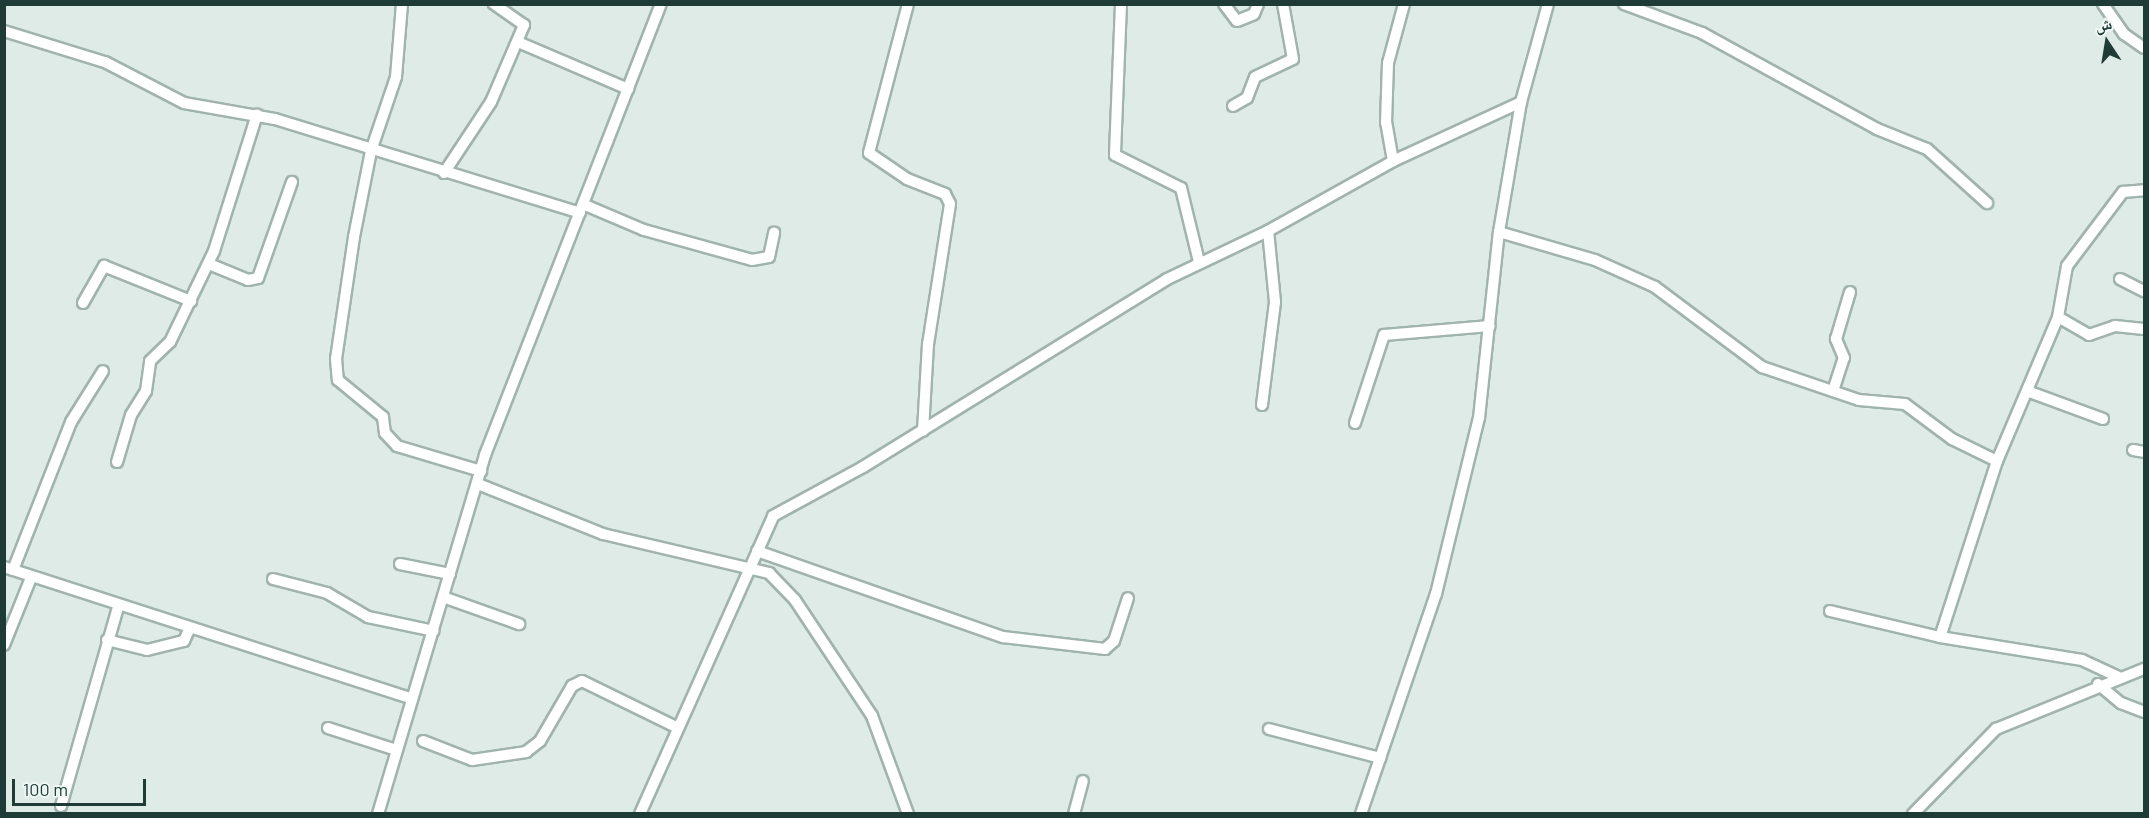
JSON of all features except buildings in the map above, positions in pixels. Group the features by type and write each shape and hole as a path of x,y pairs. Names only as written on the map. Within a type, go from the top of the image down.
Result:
{"street":[{"path":"402,4 396,76 371,151 340,328 338,380 383,417 385,433 397,446 481,471"},
{"path":"444,173 490,102 518,42 523,20 494,4"},
{"path":"378,813 481,471 661,4"},
{"path":"908,4 868,153 907,179 945,194 950,204 928,344 922,431"},
{"path":"1121,4 1114,155 1181,189 1199,262"},
{"path":"1224,4 1237,21 1254,14 1258,4"},
{"path":"1233,106 1247,98 1255,77 1293,59 1283,4"},
{"path":"1393,160 1386,123 1388,63 1404,4"},
{"path":"1361,813 1448,549 1479,418 1499,232 1521,102 1548,4"},
{"path":"1624,4 1702,33 1878,129 1927,149 1987,203"},
{"path":"2103,4 2124,34 2145,48"},
{"path":"4,31 105,62 184,103 257,115 444,173 583,209 644,230 752,260 769,257 774,233"},
{"path":"518,42 628,89"},
{"path":"640,813 773,516 922,431 1199,262 1268,231 1393,160 1521,102"},
{"path":"117,462 131,415 146,391 150,361 170,342 209,264 257,115"},
{"path":"209,264 248,280 258,278 291,182"},
{"path":"1940,637 1997,461 2058,317 2072,258 2122,192 2145,190"},
{"path":"1262,405 1275,302 1268,231"},
{"path":"1499,232 1595,260 1654,287 1762,367 1859,400 1905,404 1952,439 1997,461"},
{"path":"83,303 104,266 191,301"},
{"path":"2120,279 2145,291"},
{"path":"1833,391 1845,358 1836,339 1850,292"},
{"path":"2058,317 2089,335 2115,326 2145,329"},
{"path":"1355,423 1384,335 1490,326"},
{"path":"103,371 69,429 9,568 118,607 412,699"},
{"path":"2027,391 2103,419"},
{"path":"478,484 603,534 752,565 777,579 795,600 858,692 886,748 908,813"},
{"path":"757,551 1004,637 1105,649 1114,641 1128,598"},
{"path":"400,564 450,574"},
{"path":"4,645 32,578"},
{"path":"273,579 327,593 368,617 434,631"},
{"path":"442,597 519,624"},
{"path":"61,806 118,607"},
{"path":"1830,611 1940,637 2082,660 2118,677"},
{"path":"107,640 147,650 184,641 189,630"},
{"path":"1913,813 1996,729 2098,684 2145,669"},
{"path":"423,741 472,760 526,752 540,741 572,686 582,681 678,728"},
{"path":"2098,684 2121,703 2145,712"},
{"path":"327,728 396,750"},
{"path":"1269,729 1380,758"},
{"path":"1074,813 1083,782"}]}
